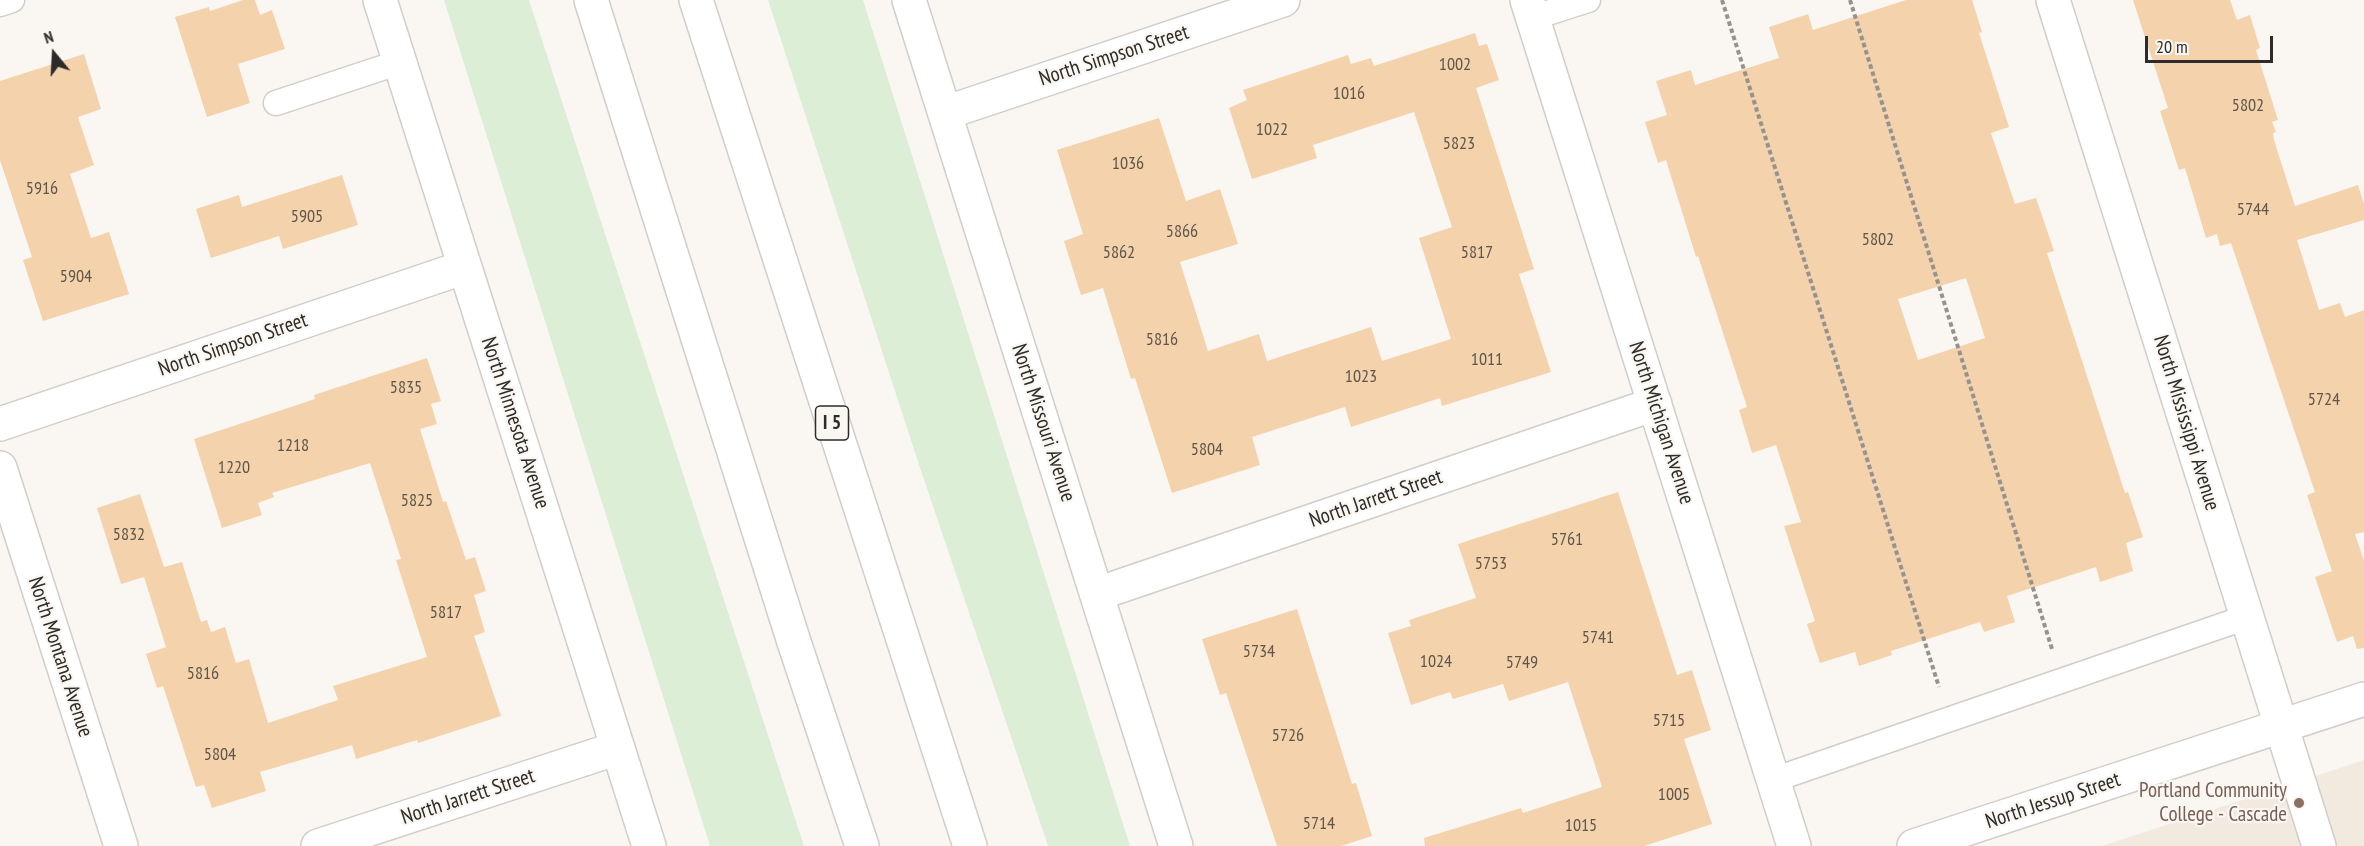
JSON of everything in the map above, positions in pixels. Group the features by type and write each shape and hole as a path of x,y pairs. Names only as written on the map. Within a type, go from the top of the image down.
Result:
{"main road":[{"name":"North Minnesota Avenue","path":"380,0 648,846"},
{"path":"591,0 862,846"},
{"name":"I 5","path":"696,0 970,846"},
{"name":"North Missouri Avenue","path":"909,0 1176,846"},
{"name":"North Simpson Street","path":"945,113 1283,0"},
{"name":"North Mississippi Avenue","path":"2053,0 2319,846"},
{"name":"North Michigan Avenue","path":"1529,9 1794,846"},
{"name":"North Simpson Street","path":"0,424 465,267"},
{"name":"North Jarrett Street","path":"1097,594 1655,404"},
{"name":"North Montana Avenue","path":"0,468 121,846"},
{"name":"North Jessup Street","path":"1914,846 2364,699"},
{"name":"North Jarrett Street","path":"318,846 618,748"}],"lane":[{"path":"0,4 12,0"},
{"path":"1529,9 1588,0"},
{"path":"276,103 400,62"},
{"path":"1773,780 2247,618"}],"path":[{"path":"1722,0 1949,719"},
{"path":"1850,0 2062,681"}],"shaded area":[{"name":"Portland Community College - Cascade","path":"2364,760 2364,846 2102,846"}],"green space":[{"path":"444,0 529,0 804,846 710,846"},
{"path":"768,0 863,0 1130,846 1048,846 919,465"}],"building":[{"path":"243,0 255,0 260,15 272,10 285,49 238,64 250,103 207,117 175,17 209,7 210,11"},
{"path":"1906,0 1972,0 1982,32 1979,33 2009,127 1991,133 2015,204 2036,198 2054,251 2047,253 2125,493 2128,492 2143,537 2126,543 2133,571 2100,582 2096,567 2007,596 2015,622 1984,632 1980,622 1891,651 1892,655 1859,666 1855,652 1820,663 1807,624 1815,621 1784,526 1801,522 1776,445 1752,453 1739,410 1747,407 1666,160 1658,163 1645,122 1667,115 1656,81 1691,70 1695,85 1779,58 1769,27 1808,14 1813,30","holes":["1966,278 1985,338 1918,360 1898,299"]},
{"path":"2133,0 2230,0 2237,20 2250,15 2260,48 2256,50 2278,120 2272,122 2276,132 2273,133 2274,140 2295,206 2358,185 2364,204 2364,220 2297,240 2319,310 2340,303 2345,317 2364,310 2364,532 2355,534 2364,561 2364,648 2357,649 2353,636 2337,642 2315,577 2332,571 2307,495 2315,492 2231,243 2220,246 2217,234 2206,238 2185,168 2179,170 2160,111 2168,108"},
{"path":"1475,33 1479,46 1487,44 1499,80 1476,88 1534,269 1519,274 1551,372 1442,406 1440,398 1351,427 1345,407 1252,437 1260,465 1172,493 1135,378 1131,379 1103,288 1081,295 1064,241 1083,234 1057,150 1159,118 1186,201 1220,189 1238,244 1180,262 1208,351 1259,334 1267,361 1371,327 1382,361 1451,339 1419,238 1452,227 1414,112 1313,145 1317,158 1252,179 1229,108 1247,100 1243,90 1348,55 1351,64 1371,58 1374,66"},
{"path":"84,54 101,109 78,117 94,165 70,174 91,238 109,232 129,294 43,321 23,260 32,257 0,160 0,81"},
{"path":"342,175 358,225 283,249 279,236 211,258 196,209 239,195 242,207"},
{"path":"427,358 441,401 431,404 437,424 420,429 443,502 446,501 466,560 475,557 486,591 474,595 485,632 474,636 501,716 418,743 417,740 356,759 352,745 260,772 266,791 212,808 204,785 196,787 163,686 157,688 146,654 166,647 144,577 121,584 97,508 140,494 164,567 182,562 201,622 207,620 211,632 225,627 236,663 249,659 268,723 338,700 333,686 427,657 396,560 401,559 370,463 272,493 274,497 258,503 262,515 222,528 194,439 315,399 314,395"},
{"path":"1618,492 1677,675 1692,670 1711,730 1684,739 1712,824 1644,846 1425,846 1424,838 1521,808 1523,813 1602,787 1568,682 1509,701 1503,684 1453,699 1450,692 1411,705 1388,633 1411,626 1409,620 1476,598 1458,544"},
{"path":"1297,609 1352,784 1356,783 1372,836 1341,846 1277,846 1226,693 1220,695 1202,639"}],"place":[{"name":"Portland Community College - Cascade","path":"2299,803"}]}
